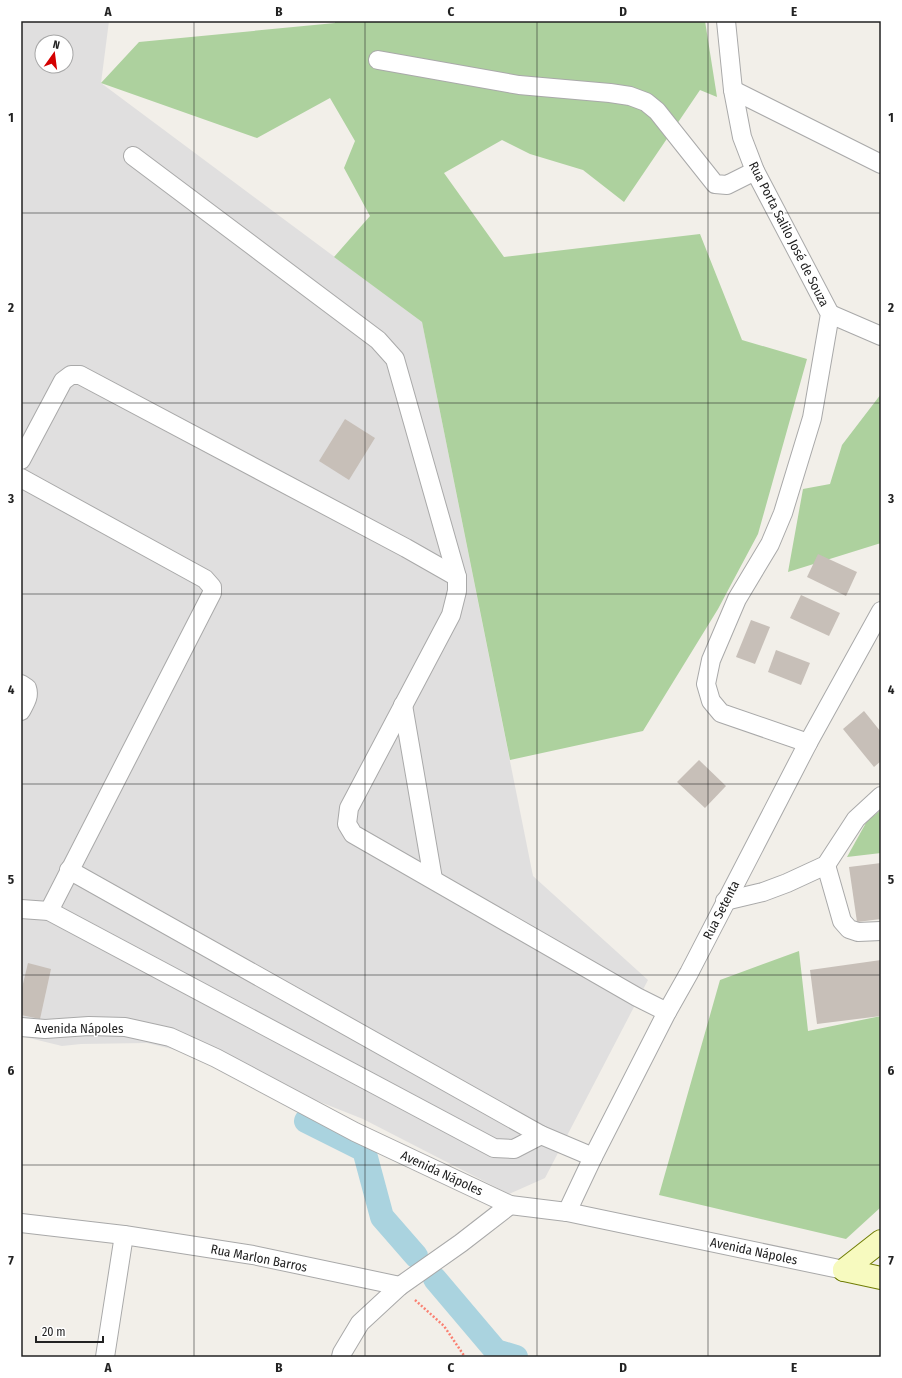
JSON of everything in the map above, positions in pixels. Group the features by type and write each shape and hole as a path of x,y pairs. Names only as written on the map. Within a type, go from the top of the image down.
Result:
{"main road":[{"path":"844,1270 881,1241"},
{"name":"Avenida Nápoles","path":"844,1270 881,1278"}],"street":[{"name":"Rua Porta Salilo José de Souza","path":"726,21 733,90 742,137 755,171 830,314 812,418 783,513 770,544 737,599 710,660 706,684 711,701 721,713 808,742"},
{"path":"378,60 519,85 630,96 646,102 657,111 715,184 727,185 755,171"},
{"path":"733,90 881,164"},
{"path":"133,156 378,340 395,359 457,577 457,591 451,615 348,808 346,824 353,834 637,997 667,1012"},
{"path":"830,314 881,336"},
{"path":"21,460 63,381 71,376 80,375 406,548 457,577"},
{"path":"21,478 205,579 212,587 212,593 49,911"},
{"name":"Rua Setenta","path":"567,1212 593,1157 667,1012 689,973 808,742 881,611"},
{"path":"21,684 27,688 28,693 27,700 21,712"},
{"path":"403,705 433,879"},
{"path":"725,901 781,886 826,865 856,819 881,796"},
{"path":"826,865 842,921 849,929 858,932 881,931"},
{"path":"69,870 541,1135 593,1157"},
{"path":"21,909 49,911 494,1148 514,1149 541,1135"},
{"name":"Avenida Nápoles","path":"21,1027 45,1029 89,1026 125,1027 170,1037 216,1058 354,1132 510,1205 567,1212 844,1270"},
{"path":"341,1357 360,1323 400,1286 461,1243 510,1205"},
{"name":"Rua Marlon Barros","path":"21,1223 124,1235 253,1255 400,1286"},
{"path":"104,1357 124,1235"}],"path":[{"path":"400,1286 444,1326 465,1357"}],"shaded area":[{"path":"21,21 109,21 101,83 422,322 533,876 648,980 545,1178 509,1194 363,1119 209,1058 147,1043 81,1044 62,1046 21,1036"}],"green space":[{"path":"335,21 705,21 717,97 700,90 624,202 583,170 530,154 502,140 444,173 504,257 700,234 742,340 807,359 758,534 718,609 643,731 510,760 422,322 334,257 370,216 344,168 355,141 330,98 257,138 101,83 139,42 335,23"},
{"path":"881,394 881,543 788,572 803,489 830,484 842,445"},
{"path":"881,810 881,853 847,857 867,821"},
{"path":"799,951 808,1031 881,1016 881,1207 846,1239 659,1195 720,980"}],"building":[{"path":"345,419 375,438 349,480 319,461"},
{"path":"818,554 857,572 846,596 807,577"},
{"path":"801,595 840,613 829,636 790,618"},
{"path":"751,620 770,627 755,664 736,657"},
{"path":"776,650 810,663 801,685 768,672"},
{"path":"864,711 881,732 881,761 874,767 843,729"},
{"path":"699,760 726,786 705,808 677,782"},
{"path":"881,863 881,919 857,922 849,867"},
{"path":"881,960 881,1016 817,1024 810,970"},
{"path":"28,963 51,969 40,1019 21,1015 21,992"}],"waterway":[{"path":"306,1121 364,1150 382,1217 416,1256"},
{"path":"435,1279 496,1351 516,1357"}]}
